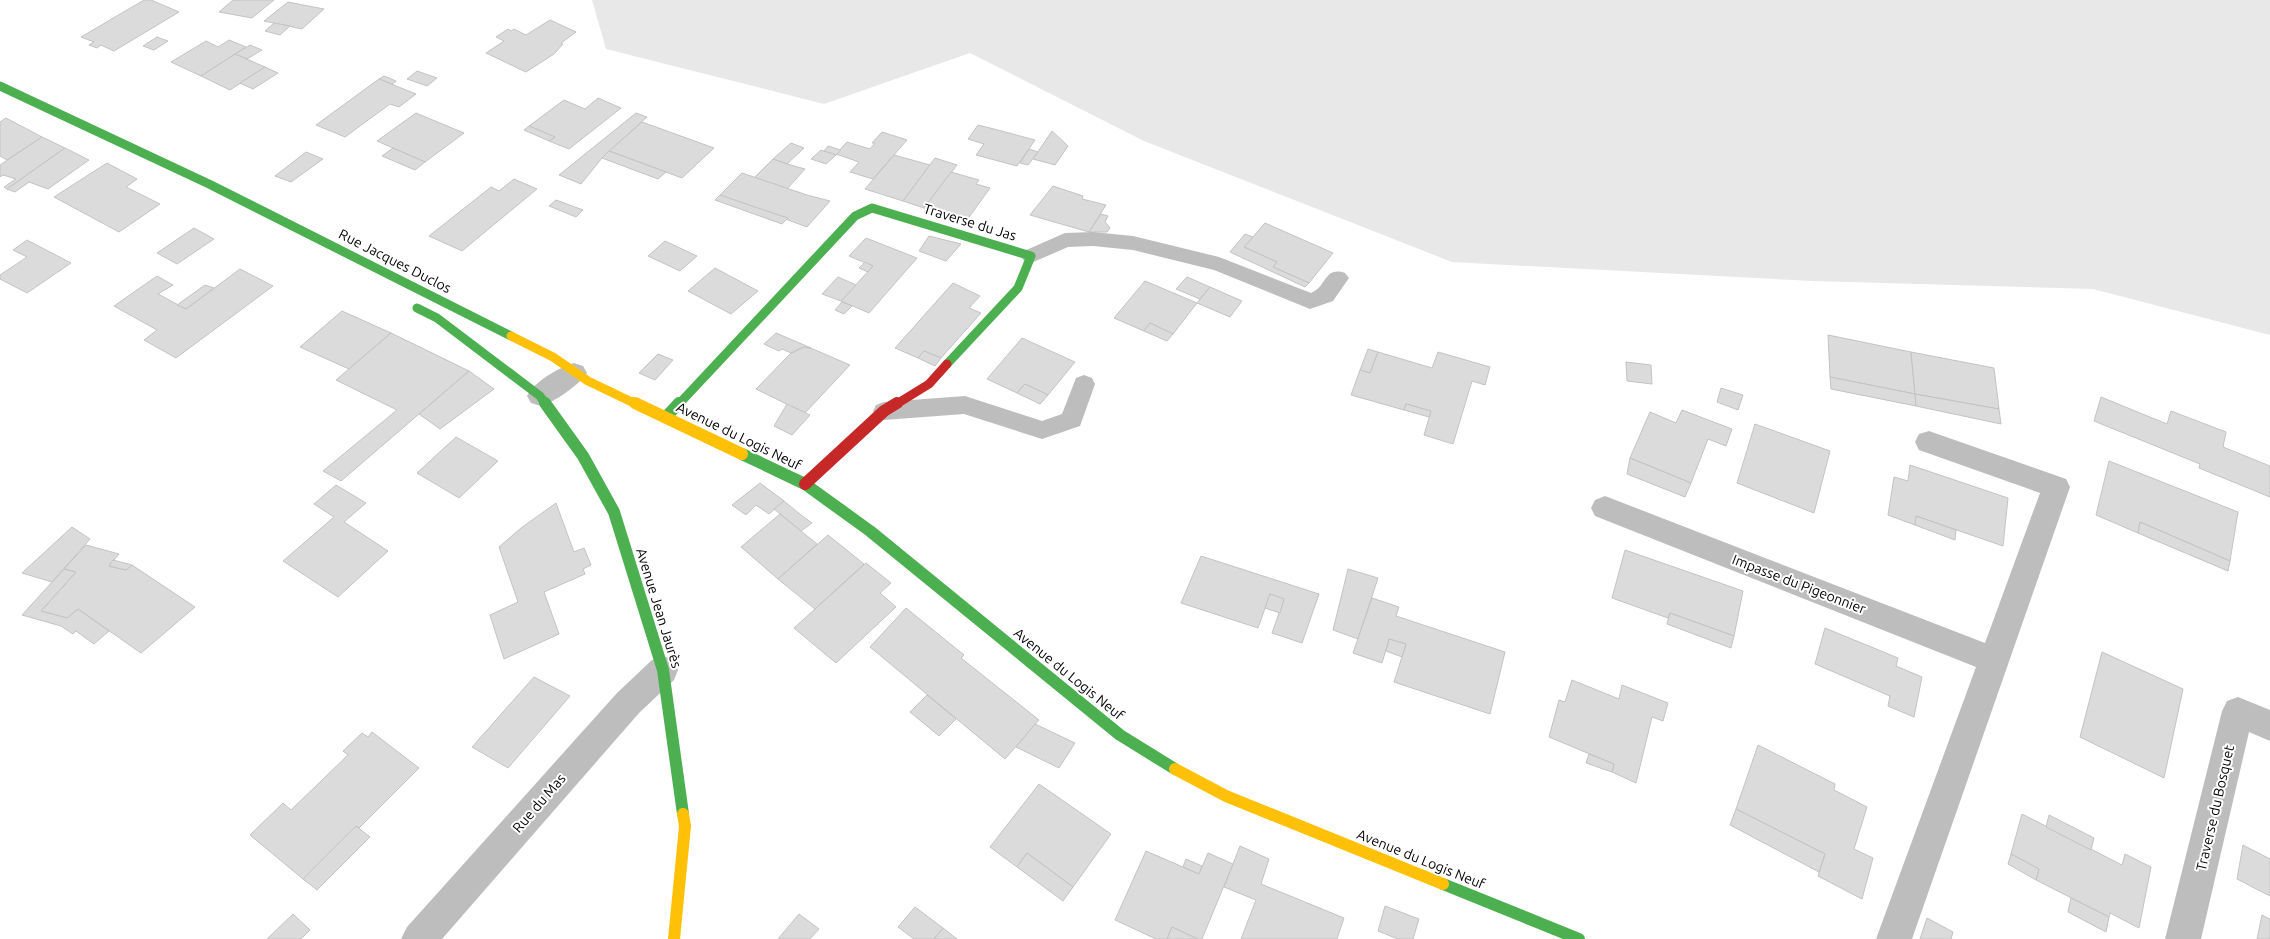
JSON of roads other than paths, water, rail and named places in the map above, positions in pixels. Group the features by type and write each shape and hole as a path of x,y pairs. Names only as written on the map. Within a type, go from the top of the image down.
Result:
{"street":[{"name":"Rue Jacques Duclos","path":"0,86 66,114 199,179 552,357 574,373"},
{"name":"Rue Jacques Duclos","path":"199,179 218,201 236,210"},
{"name":"Traverse du Jas","path":"666,417 855,216 872,208 1031,256"},
{"path":"805,484 884,411 929,384 936,377 1018,288 1031,256"},
{"name":"Avenue Jean Jaurès","path":"405,302 437,318 540,396 583,456 614,512 663,670 684,826 674,939"},
{"path":"540,396 574,373"},
{"name":"Avenue du Logis Neuf","path":"574,373 805,484 870,531 1120,735 1170,766 1226,796 1579,939"},
{"path":"1894,939 2056,487 1929,442"},
{"name":"Impasse du Pigeonnier","path":"1605,508 1994,660"},
{"name":"Rue du Mas","path":"419,939 628,702 663,670"},
{"name":"Traverse du Bosquet","path":"2183,939 2238,711 2270,726"}],"lane":[{"path":"1031,256 1065,240 1093,239 1134,243 1219,264 1310,301 1325,296 1338,278"},
{"path":"884,411 965,405 994,416 1042,430 1072,420 1084,384"}]}
